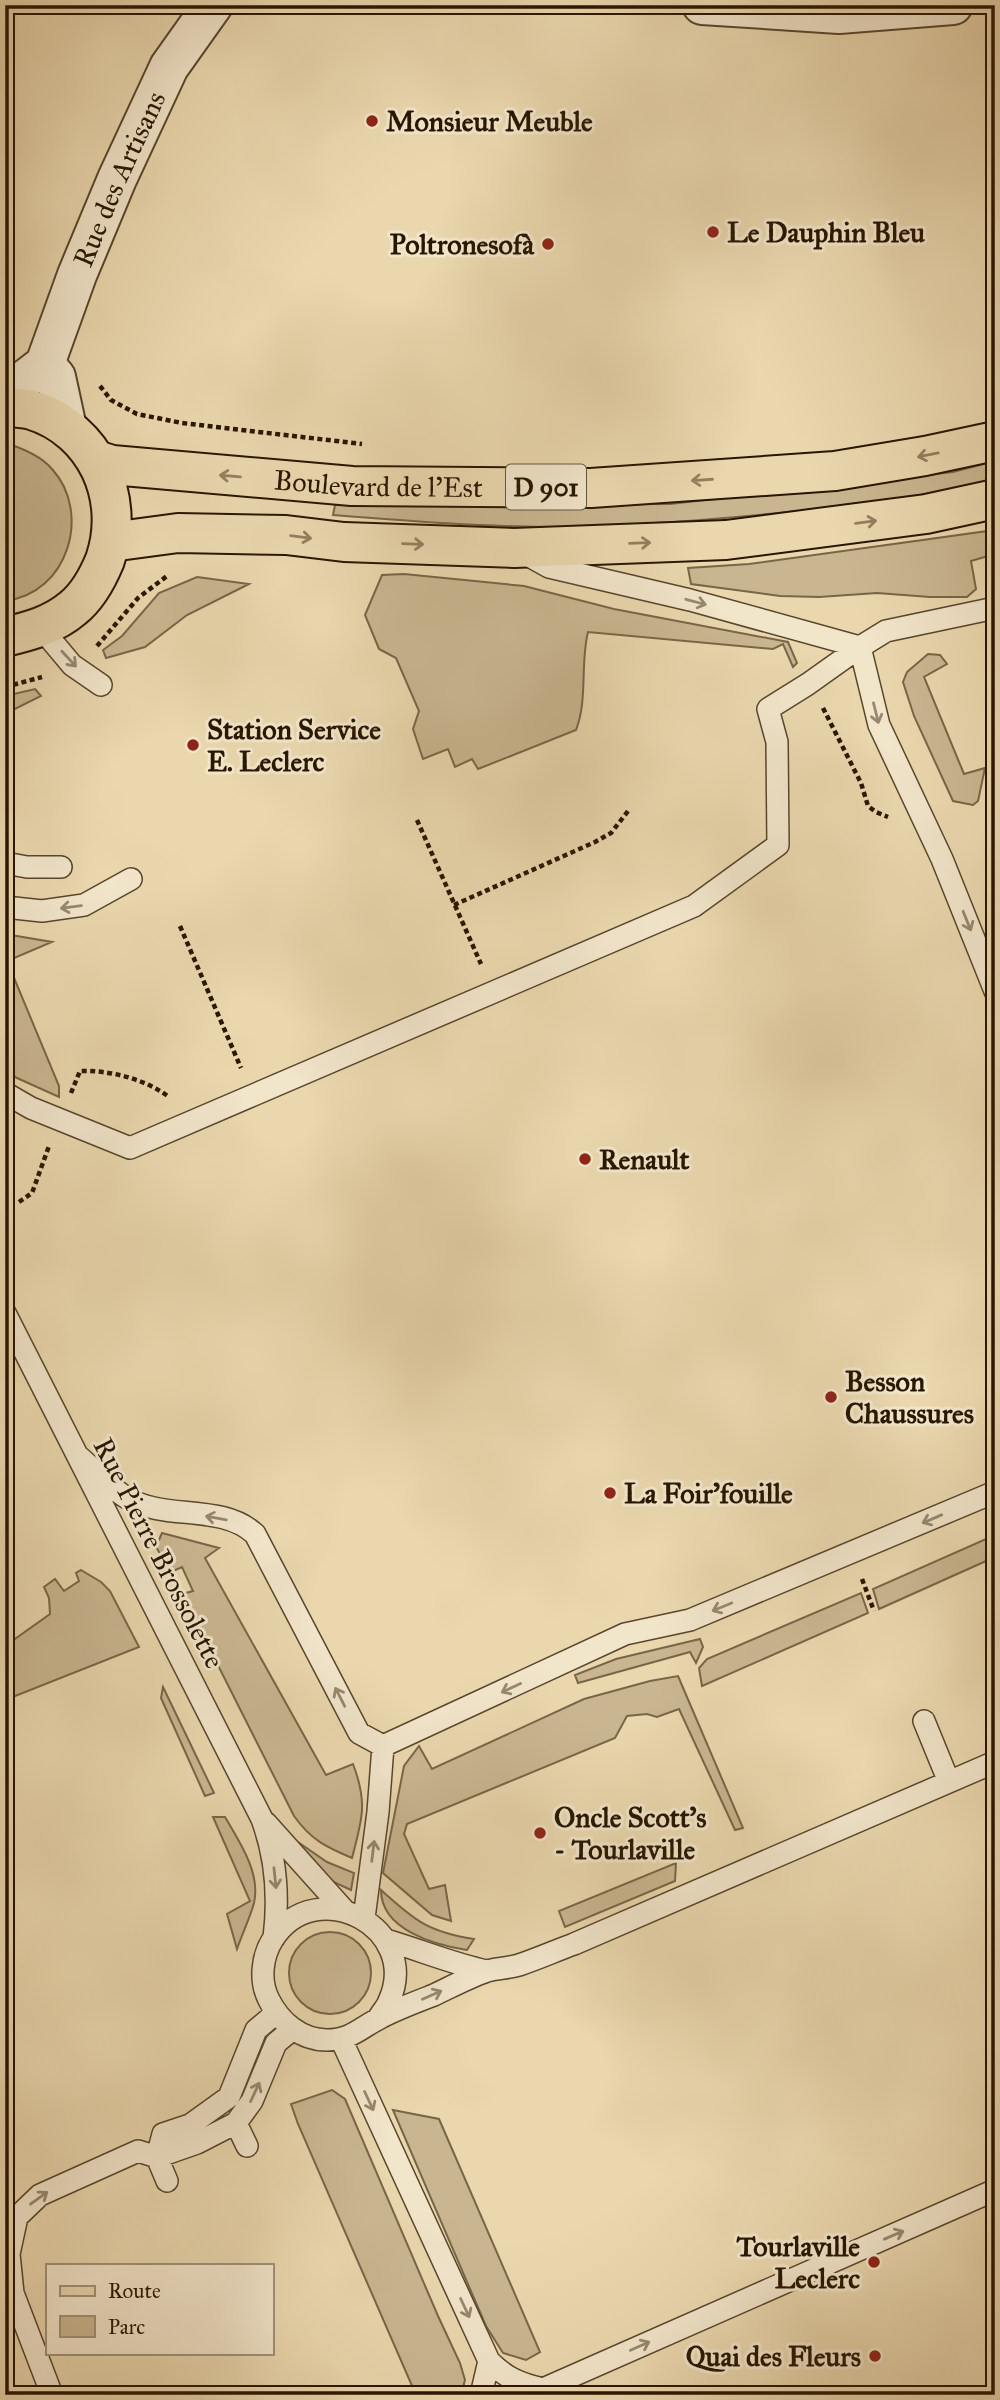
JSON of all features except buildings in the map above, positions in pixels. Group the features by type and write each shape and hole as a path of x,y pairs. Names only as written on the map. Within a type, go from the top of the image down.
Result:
{"main road":[{"path":"5,407 32,410 67,428 83,443 96,460 108,486 113,513 111,542 98,578 74,608 23,632"},
{"name":"Boulevard de l'Est","path":"96,460 112,466 352,486 591,488 835,471 995,441"},
{"name":"Boulevard de l'Est","path":"111,542 178,533 286,535 344,542 514,548 726,540 926,514 995,499"}],"street":[{"name":"Rue des Artisans","path":"45,364 77,275 107,203 169,67 213,5"},
{"path":"702,5 839,14 953,5"},
{"path":"5,395 45,364 56,377 67,428"}],"lane":[{"path":"514,548 549,567 690,600 860,647"},
{"path":"5,1093 31,1108 130,1148 694,906 778,845 777,742 768,709 886,631 995,608"},
{"path":"23,632 101,685"},
{"path":"860,647 879,725 942,859 995,991"},
{"path":"5,863 27,867 61,867"},
{"path":"5,907 42,911 84,905 131,879"},
{"name":"Rue Pierre Brossolette","path":"5,1312 262,1819 269,1836 274,1862 278,1906 274,1938"},
{"path":"78,1455 127,1498 150,1506 220,1517 244,1524 255,1534 359,1733 383,1746"},
{"path":"383,1746 625,1634 691,1620 995,1492"},
{"path":"924,1721 949,1782"},
{"path":"364,1918 378,1812 383,1746"},
{"path":"378,2019 389,2001 395,1981 393,1960 386,1940 364,1918 344,1910 317,1909 293,1919 274,1938 265,1956 262,1975 266,1995 276,2013 293,2029 316,2038 341,2039 361,2031 378,2019 487,1971 517,1965 573,1944 995,1762"},
{"name":"Rue Pierre Brossolette","path":"262,1819 344,1910"},
{"path":"386,1940 460,1965 487,1971"},
{"path":"167,2181 157,2157 163,2134 190,2125 229,2097 256,2030 276,2013"},
{"path":"52,2395 13,2293 9,2254 17,2217 40,2195 138,2151 157,2157 197,2143 236,2123 252,2101 276,2043 293,2029"},
{"path":"341,2039 489,2361 503,2375 520,2384 543,2389 995,2190"},
{"path":"236,2123 247,2146"},
{"path":"481,2395 489,2361"}],"path":[{"path":"100,386 118,405 153,418 376,445"},
{"path":"454,905 595,842 611,833 628,811"},
{"path":"417,820 493,992"},
{"path":"861,1578 874,1611"}],"green space":[{"path":"5,443 30,453 52,469 64,487 70,507 71,528 67,549 58,568 45,584 27,595 5,601"},
{"path":"995,461 995,480 968,486 861,504 698,520 532,527 333,515 335,505 670,504 953,472"},
{"path":"995,530 995,554 971,561 976,589 967,597 877,593 819,597 780,596 691,584 688,568 749,564"},
{"path":"404,574 524,586 614,609 788,642 797,663 793,667 783,644 773,649 588,632 582,706 576,730 478,769 472,759 455,767 448,749 423,759 413,729 419,711 396,658 379,649 365,615 382,575"},
{"path":"197,577 249,584 187,615 145,647 106,658 103,650 122,636 159,593"},
{"path":"928,654 940,655 947,664 924,677 964,774 985,768 978,801 973,805 953,801 914,716 903,682 907,672"},
{"path":"35,689 41,696 5,714 5,696"},
{"path":"5,934 52,942 7,961 59,1086 59,1097 5,1070"},
{"path":"162,1533 219,1548 205,1558 326,1775 353,1764 361,1790 362,1811 352,1858 320,1842 294,1816 182,1594 193,1591 182,1567 171,1572 156,1547"},
{"path":"995,1535 995,1557 879,1609 873,1589"},
{"path":"81,1570 110,1591 139,1647 5,1700 5,1646 50,1614 49,1598 44,1587 55,1579 64,1591 79,1581 76,1573"},
{"path":"861,1593 868,1613 702,1686 699,1668 707,1659"},
{"path":"700,1639 703,1647 696,1663 690,1652 578,1683 575,1675 616,1659"},
{"path":"678,1676 743,1828 735,1830 679,1709 657,1717 647,1714 627,1716 615,1738 407,1824 404,1834 429,1889 445,1885 451,1921 432,1915 383,1873 404,1766 419,1746 432,1769 584,1699"},
{"path":"163,1687 214,1793 205,1796 161,1698"},
{"path":"213,1817 225,1817 247,1858 254,1880 254,1903 237,1949 227,1914 250,1901"},
{"path":"295,1840 327,1862 354,1873 351,1890 327,1879"},
{"path":"676,1863 675,1881 565,1927 559,1911"},
{"path":"381,1890 423,1923 445,1933 474,1939 467,1950 440,1944 412,1933 390,1916 383,1904"},
{"path":"322,1932 338,1932 353,1939 364,1950 371,1965 368,1989 359,2002 338,2014 322,2014 307,2007 296,1996 289,1981 289,1965 296,1950 307,1939"},
{"path":"332,2090 345,2099 460,2363 465,2380 461,2395 416,2395 298,2124 291,2104"},
{"path":"393,2110 439,2119 540,2352 526,2360 503,2353 486,2326"}],"place":[{"name":"Monsieur Meuble","path":"372,121"},
{"name":"Le Dauphin Bleu","path":"713,232"},
{"name":"Poltronesofà","path":"548,244"},
{"name":"Station Service E. Leclerc","path":"193,745"},
{"name":"Renault","path":"585,1159"},
{"name":"Besson Chaussures","path":"831,1397"},
{"name":"La Foir'fouille","path":"610,1493"},
{"name":"Oncle Scott's - Tourlaville","path":"540,1833"},
{"name":"Tourlaville Leclerc","path":"874,2262"},
{"name":"Quai des Fleurs","path":"875,2356"}]}
